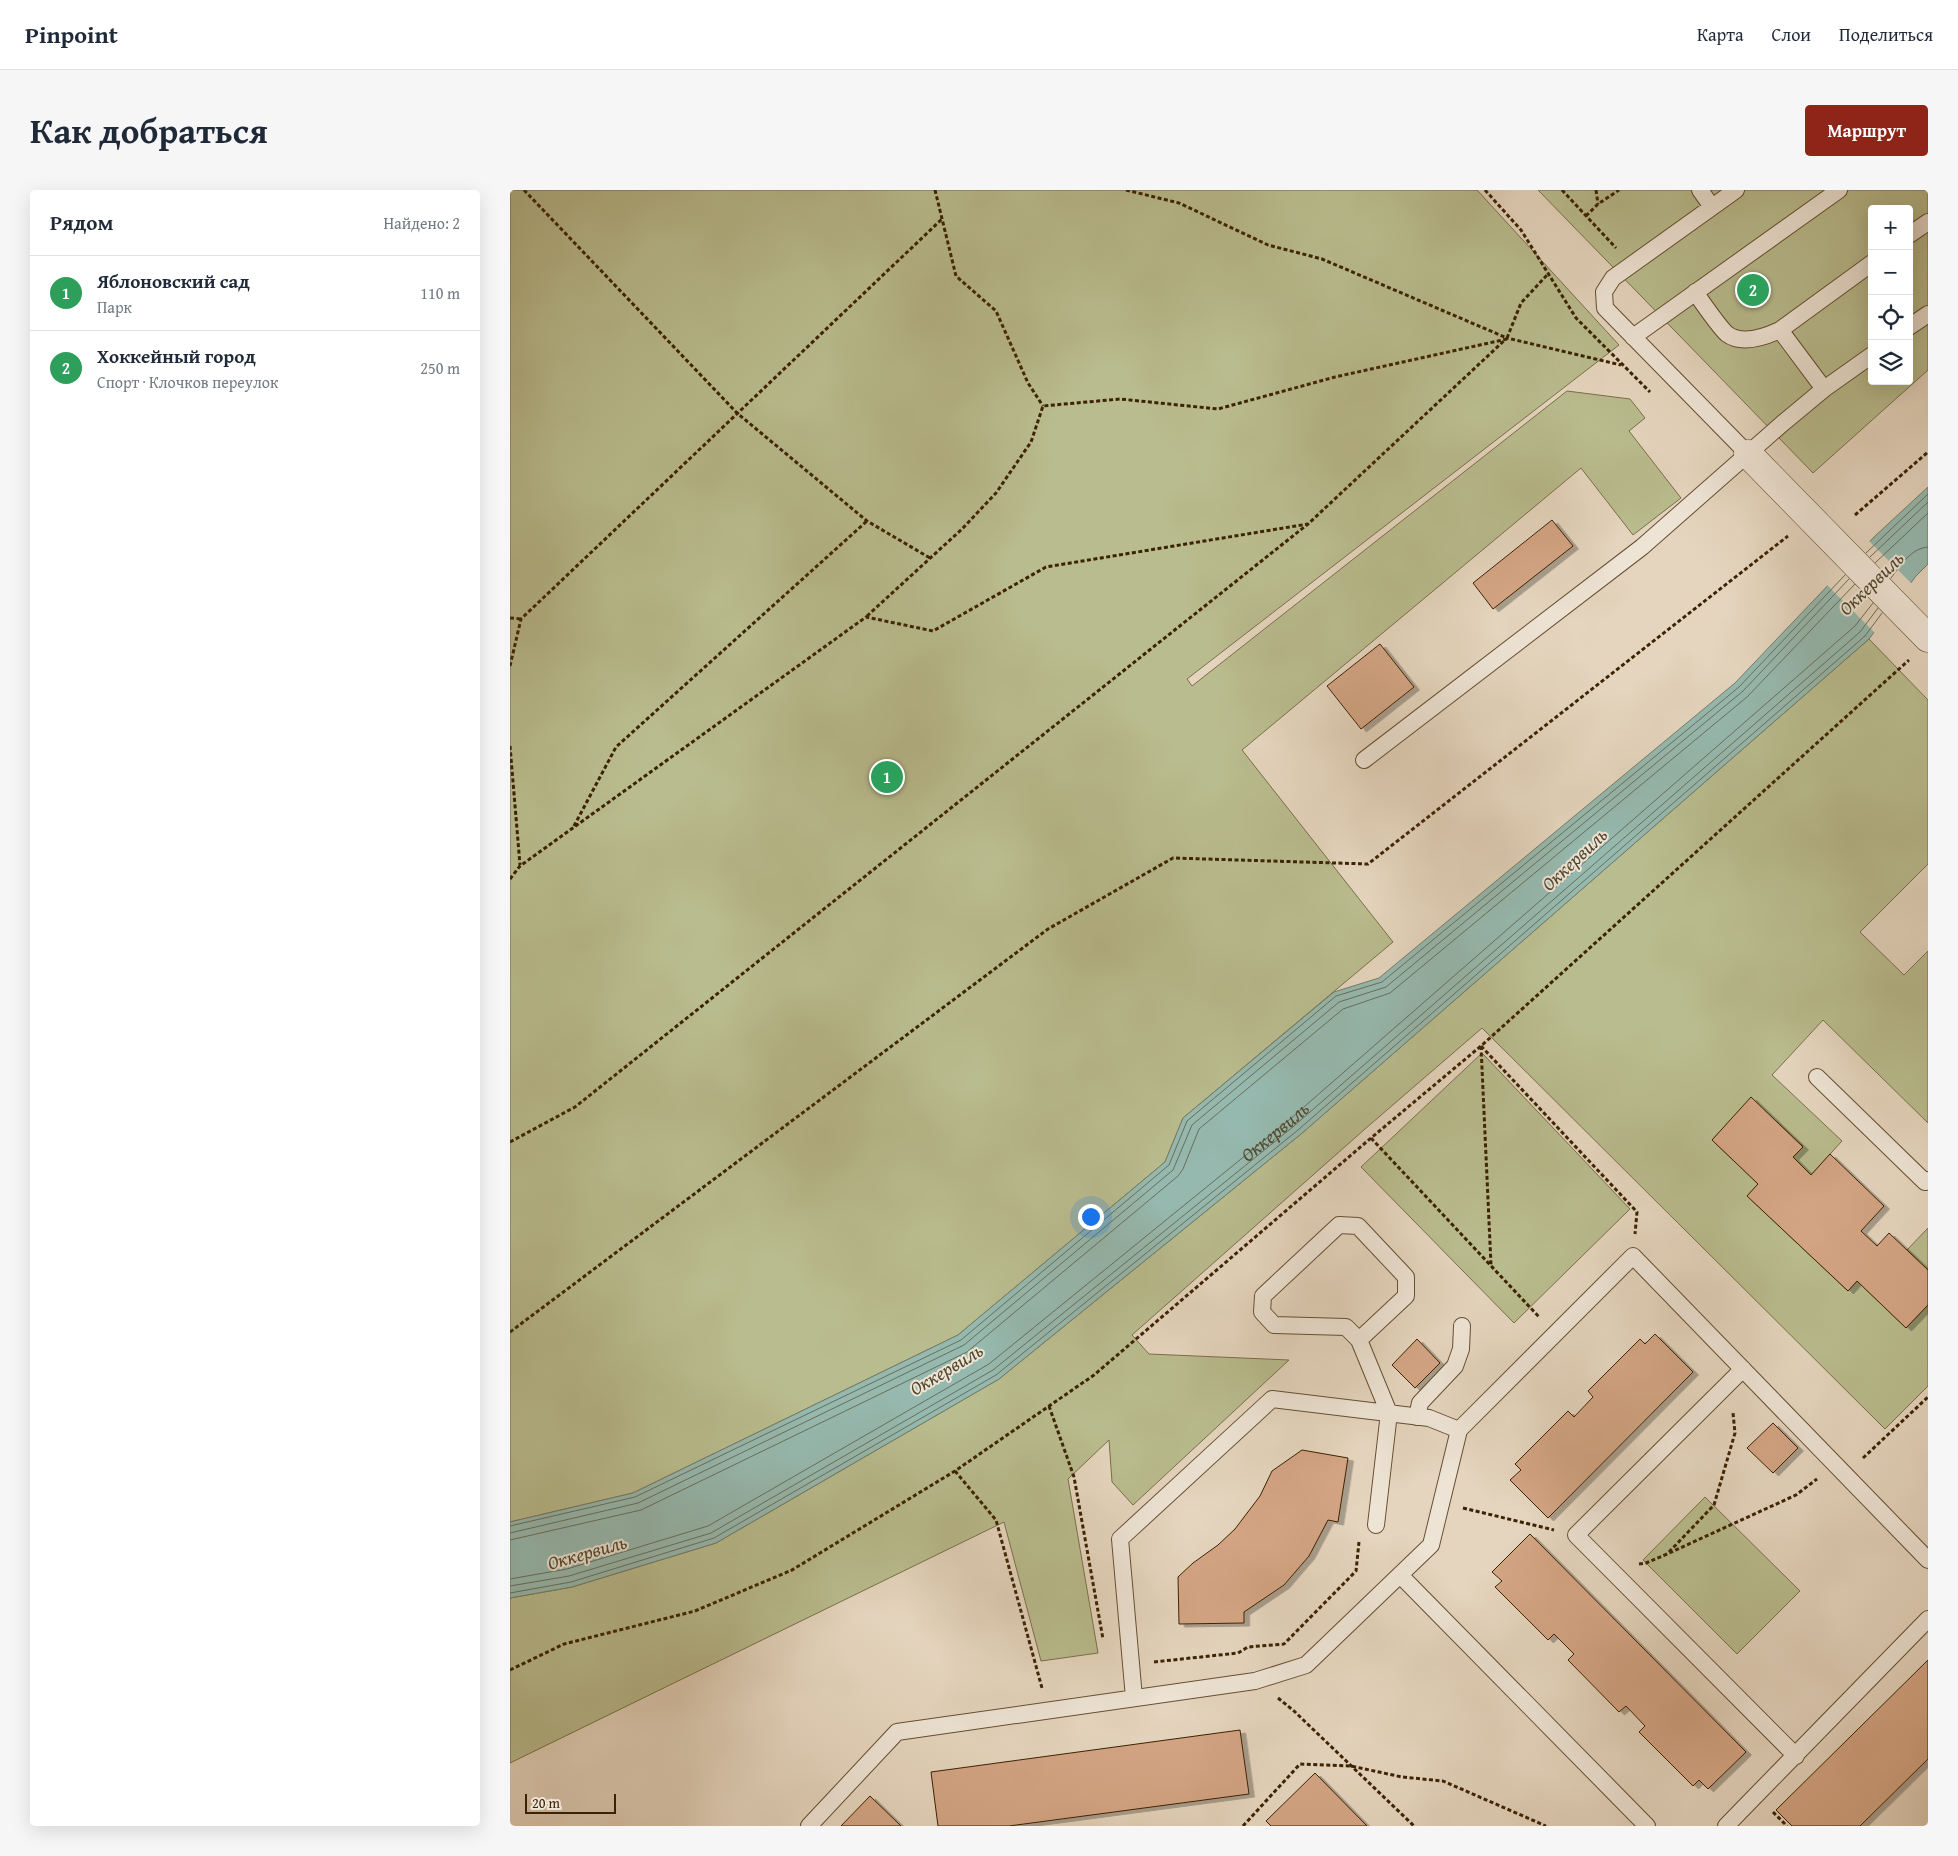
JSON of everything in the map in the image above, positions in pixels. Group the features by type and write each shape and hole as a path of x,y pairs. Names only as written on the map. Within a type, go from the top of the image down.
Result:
{"street":[{"path":"1748,454 1820,528 1921,641"}],"lane":[{"path":"1700,190 1712,207"},
{"path":"1736,190 1613,278 1604,292 1605,308 1748,454"},
{"path":"1633,337 1839,190"},
{"path":"1913,233 1928,222"},
{"path":"1695,292 1727,334 1744,340 1767,336 1780,330 1868,266"},
{"path":"1913,324 1928,314"},
{"path":"1780,330 1824,389"},
{"path":"1364,760 1642,547 1824,389 1868,358"},
{"path":"1817,1077 1925,1182 1928,1180"},
{"path":"1359,1340 1406,1296 1406,1277 1358,1226 1339,1225 1263,1296 1262,1312 1274,1325 1346,1327 1359,1340 1390,1413 1376,1525"},
{"path":"809,1826 897,1732 1254,1681 1306,1665 1431,1545 1459,1430 1633,1256 1928,1560"},
{"path":"1418,1416 1420,1403 1455,1366 1461,1349 1462,1326"},
{"path":"1743,1369 1576,1535 1796,1756"},
{"path":"1134,1698 1120,1539 1272,1399 1418,1416 1429,1418 1459,1430"},
{"path":"1400,1575 1647,1826"},
{"path":"1726,1826 1928,1619"}],"path":[{"path":"524,190 737,413 867,521 930,558"},
{"path":"935,190 956,276 996,311 1028,383 1043,406"},
{"path":"1126,190 1179,203 1268,245 1322,259 1507,338 1621,365"},
{"path":"1485,190 1521,230 1576,318"},
{"path":"1562,190 1631,265"},
{"path":"1596,190 1598,204"},
{"path":"1586,216 1598,204 1619,190"},
{"path":"510,666 521,619 942,218"},
{"path":"510,1142 576,1107 1308,524 1507,338 1521,303 1548,274"},
{"path":"1043,406 1120,399 1218,410 1335,377 1507,338"},
{"path":"510,879 520,866 866,617 962,529 996,493 1031,442 1043,406"},
{"path":"1855,515 1928,452"},
{"path":"573,827 616,747 867,521"},
{"path":"866,617 934,630 1046,567 1308,524"},
{"path":"510,1332 1048,929 1173,858 1368,864 1786,538"},
{"path":"510,618 521,619"},
{"path":"510,1670 564,1644 695,1611 792,1570 955,1471 1094,1375 1481,1046 1921,641"},
{"path":"510,746 520,866"},
{"path":"1481,1046 1636,1212 1633,1256"},
{"path":"1481,1046 1490,1265"},
{"path":"1371,1138 1555,1334"},
{"path":"1845,1475 1928,1397"},
{"path":"1049,1406 1074,1478 1103,1643"},
{"path":"1666,1554 1714,1505 1735,1434"},
{"path":"955,1471 996,1520 1048,1710"},
{"path":"1646,1563 1796,1496"},
{"path":"1441,1503 1576,1535"},
{"path":"1131,1665 1238,1653 1248,1647 1284,1644 1356,1571 1360,1534 1376,1525"},
{"path":"1254,1681 1294,1711 1414,1826"},
{"path":"1244,1826 1300,1764 1351,1766 1402,1777 1443,1781 1546,1826"}],"green space":[{"path":"510,190 1477,190 1619,345 1187,679 1192,686 1567,391 1630,399 1645,418 1629,431 1681,498 1633,535 1581,468 1242,750 1393,942 1183,1118 1165,1162 958,1335 633,1493 510,1522"},
{"path":"1538,190 1928,190 1928,370 1913,383 1913,205 1868,205 1868,385 1911,385 1813,473"},
{"path":"1869,639 1928,700 1928,864 1860,932 1904,975 1928,951 1928,1123 1823,1020 1772,1075 1842,1141 1811,1175 1793,1157 1803,1146 1751,1098 1712,1140 1758,1184 1747,1196 1848,1291 1857,1281 1906,1328 1928,1305 1928,1386 1885,1429 1482,1028 1132,1335 1149,1354 1289,1360 1133,1505 1112,1482 1109,1440 1068,1479 1098,1653 1041,1661 1004,1522 510,1763 510,1598 572,1587 716,1543 999,1379 1301,1134"},
{"path":"1482,1053 1630,1209 1514,1323 1361,1167"},
{"path":"1928,1228 1928,1270 1907,1250"},
{"path":"1705,1497 1800,1591 1737,1654 1643,1560"}],"water":[{"name":"Оккервиль","path":"1928,487 1928,564 1916,576 1869,639 1301,1134 999,1379 716,1543 572,1587 510,1598 510,1522 633,1493 958,1335 1165,1162 1183,1118 1334,992 1379,978 1735,683 1874,537"}],"pier":[{"path":"1868,540 1913,585 1876,634 1826,584"}],"building":[{"path":"1552,520 1573,546 1493,609 1473,583"},
{"path":"1380,644 1414,687 1361,729 1327,686"},
{"path":"1751,1097 1803,1147 1793,1157 1811,1175 1830,1154 1884,1206 1861,1231 1877,1246 1889,1233 1928,1270 1928,1305 1906,1328 1857,1281 1848,1291 1747,1196 1758,1184 1712,1140"},
{"path":"1655,1334 1693,1372 1548,1518 1510,1480 1521,1470 1515,1464 1568,1411 1574,1417 1593,1397 1588,1391 1640,1339 1645,1344"},
{"path":"1417,1339 1440,1363 1415,1388 1392,1365"},
{"path":"1773,1423 1798,1448 1773,1473 1747,1448"},
{"path":"1302,1450 1348,1458 1338,1522 1328,1520 1309,1556 1284,1585 1244,1612 1244,1623 1179,1624 1178,1577 1235,1529 1260,1496 1272,1471"},
{"path":"1530,1534 1746,1752 1708,1789 1699,1780 1693,1786 1639,1732 1645,1726 1626,1706 1619,1712 1568,1660 1574,1654 1554,1634 1548,1640 1495,1587 1502,1581 1492,1572"},
{"path":"1928,1660 1928,1759 1860,1826 1792,1826 1776,1810"},
{"path":"1240,1730 1249,1794 1009,1826 938,1826 931,1772"},
{"path":"1315,1773 1367,1826 1271,1826 1266,1821"},
{"path":"870,1796 901,1826 841,1826"}],"place":[{"name":"Хоккейный город","path":"1753,290"},
{"name":"Яблоновский сад","path":"887,777"}]}
